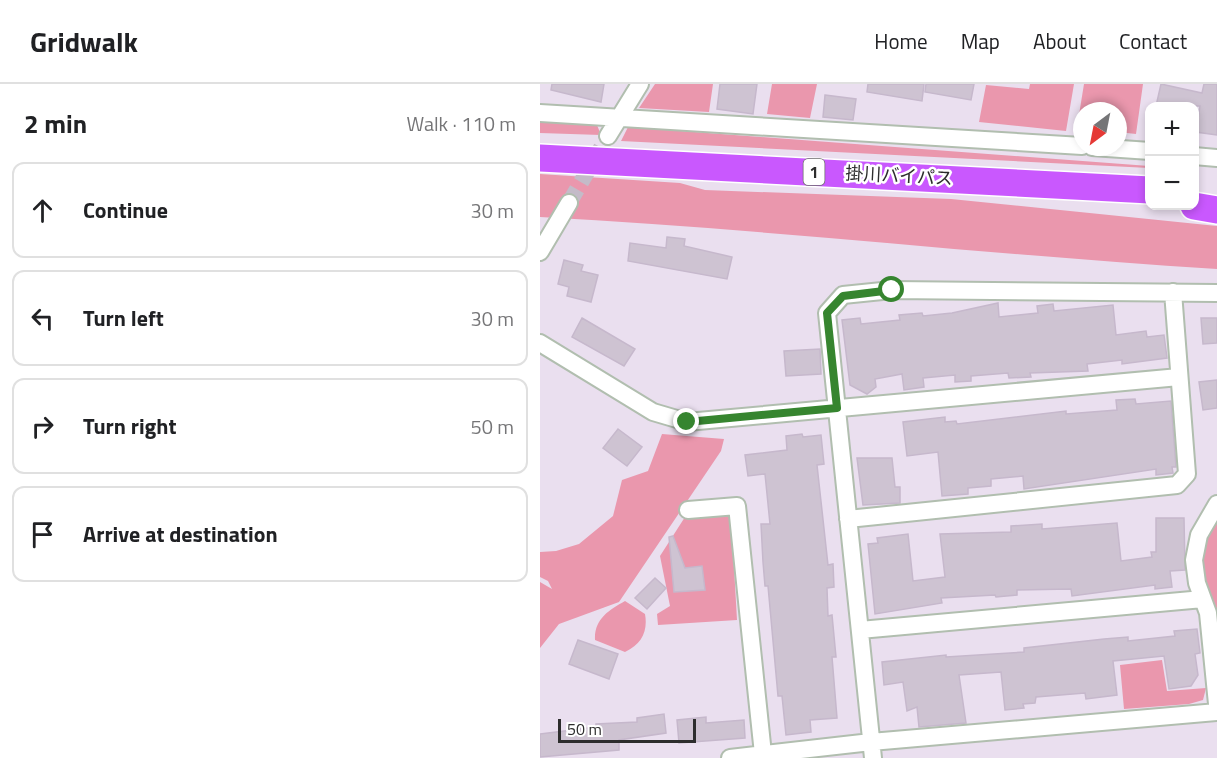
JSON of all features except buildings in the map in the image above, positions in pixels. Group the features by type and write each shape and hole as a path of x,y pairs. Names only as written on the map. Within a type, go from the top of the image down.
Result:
{"highway":[{"name":"掛川バイパス","path":"540,158 1145,190"},
{"path":"1088,186 1145,196"},
{"path":"1199,194 1217,195"},
{"path":"1199,207 1217,210"}],"street":[{"path":"608,136 640,84"},
{"path":"540,113 1073,145"},
{"path":"1127,149 1145,151"},
{"path":"1199,156 1217,158"},
{"path":"540,252 569,203"},
{"path":"872,750 827,313 843,296 892,290 1217,292"},
{"path":"848,519 1177,485 1187,474 1173,292"},
{"path":"540,343 653,412 687,422 1179,377"},
{"path":"1217,504 1199,535 1194,560 1197,583 1208,613 1217,704"},
{"path":"688,510 737,506 763,754"},
{"path":"860,630 1203,600"},
{"path":"730,758 763,754 872,750 1217,712"}],"shaded area":[{"path":"655,84 713,84 709,112 639,108"},
{"path":"772,84 817,84 810,118 767,114"},
{"path":"1030,84 1074,84 1066,131 979,122 986,85 1029,89"},
{"path":"1084,84 1143,84 1136,134 1127,133 1127,102 1081,102"},
{"path":"540,122 597,125 601,135 540,133"},
{"path":"628,127 1145,166 1145,168 621,141"},
{"path":"540,174 680,183 705,190 951,199 1217,226 1217,269 709,228 540,217"},
{"path":"662,434 724,439 721,451 619,602 559,624 540,648 540,582 552,589 548,581 540,577 540,552 556,551 579,544 613,516 622,480 648,471"},
{"path":"1217,505 1217,703 1199,535"},
{"path":"731,515 737,620 658,625 657,614 670,606 660,556 685,517"},
{"path":"625,601 645,614 646,626 640,641 625,652 595,640 595,633 604,616"},
{"path":"1162,660 1167,691 1206,688 1203,700 1189,704 1124,709 1120,665"}],"tunnel":[{"path":"569,203 608,136"}],"route":[{"path":"687,422 837,408 827,313 843,296 892,290"}]}
